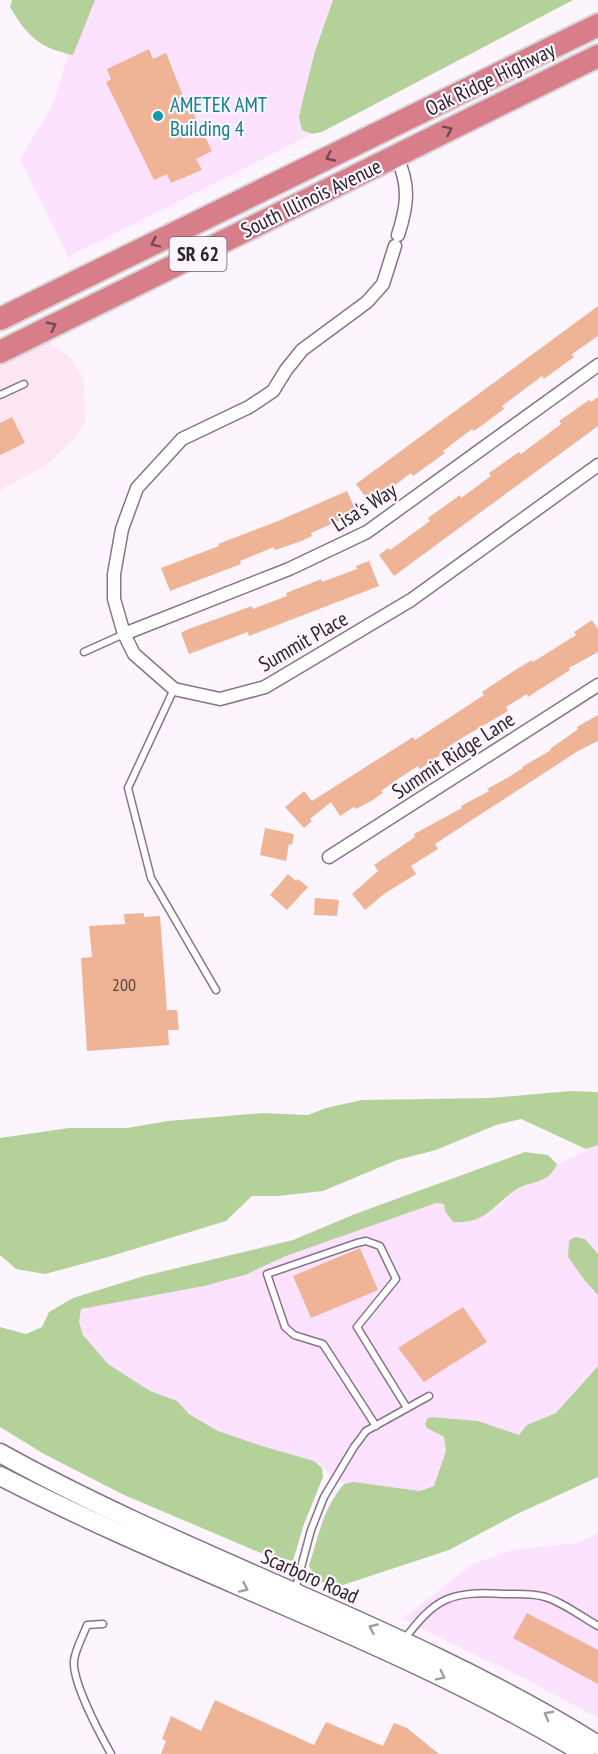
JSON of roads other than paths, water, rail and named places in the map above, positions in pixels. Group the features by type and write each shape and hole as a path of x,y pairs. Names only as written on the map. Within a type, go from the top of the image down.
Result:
{"highway":[{"name":"Oak Ridge Highway","path":"383,132 598,26"},
{"name":"Oak Ridge Highway","path":"396,155 598,56"},
{"name":"South Illinois Avenue","path":"0,319 383,132"},
{"name":"South Illinois Avenue","path":"0,352 396,155"}],"main road":[{"path":"383,132 396,155"},
{"name":"Scarboro Road","path":"0,1453 78,1494 260,1579 291,1601"},
{"path":"0,1465 166,1544 260,1579"},
{"name":"Scarboro Road","path":"0,1476 150,1547 291,1601 399,1648 487,1682 598,1745"},
{"path":"0,1483 22,1487"},
{"name":"Scarboro Road","path":"399,1648 467,1689 552,1733 585,1754"}],"street":[{"name":"Summit Place","path":"396,155 404,174 406,198 383,284 368,302 302,350 286,370 273,392 249,407 182,439 137,488 122,529 114,574 114,598 124,634 134,654 174,689 220,699 265,687 411,600 598,465"},
{"name":"Lisa's Way","path":"124,634 290,569 367,532 598,365"},
{"name":"Summit Ridge Lane","path":"329,857 598,685"}],"lane":[{"path":"0,395 24,384"},
{"path":"84,652 124,634"},
{"path":"174,689 128,788 151,878 216,990"},
{"path":"376,1426 323,1344 294,1335 285,1327 267,1274 357,1243 366,1241 380,1246 396,1279 357,1327 407,1408"},
{"path":"291,1601 311,1530 324,1497 354,1447 366,1431 429,1396"},
{"path":"399,1648 418,1621 441,1601 458,1594 478,1592 542,1596 598,1626"},
{"path":"103,1624 87,1625 74,1662 78,1681 94,1724 111,1754"}],"place":[{"name":"AMETEK AMT Building 4","path":"158,116"}]}
